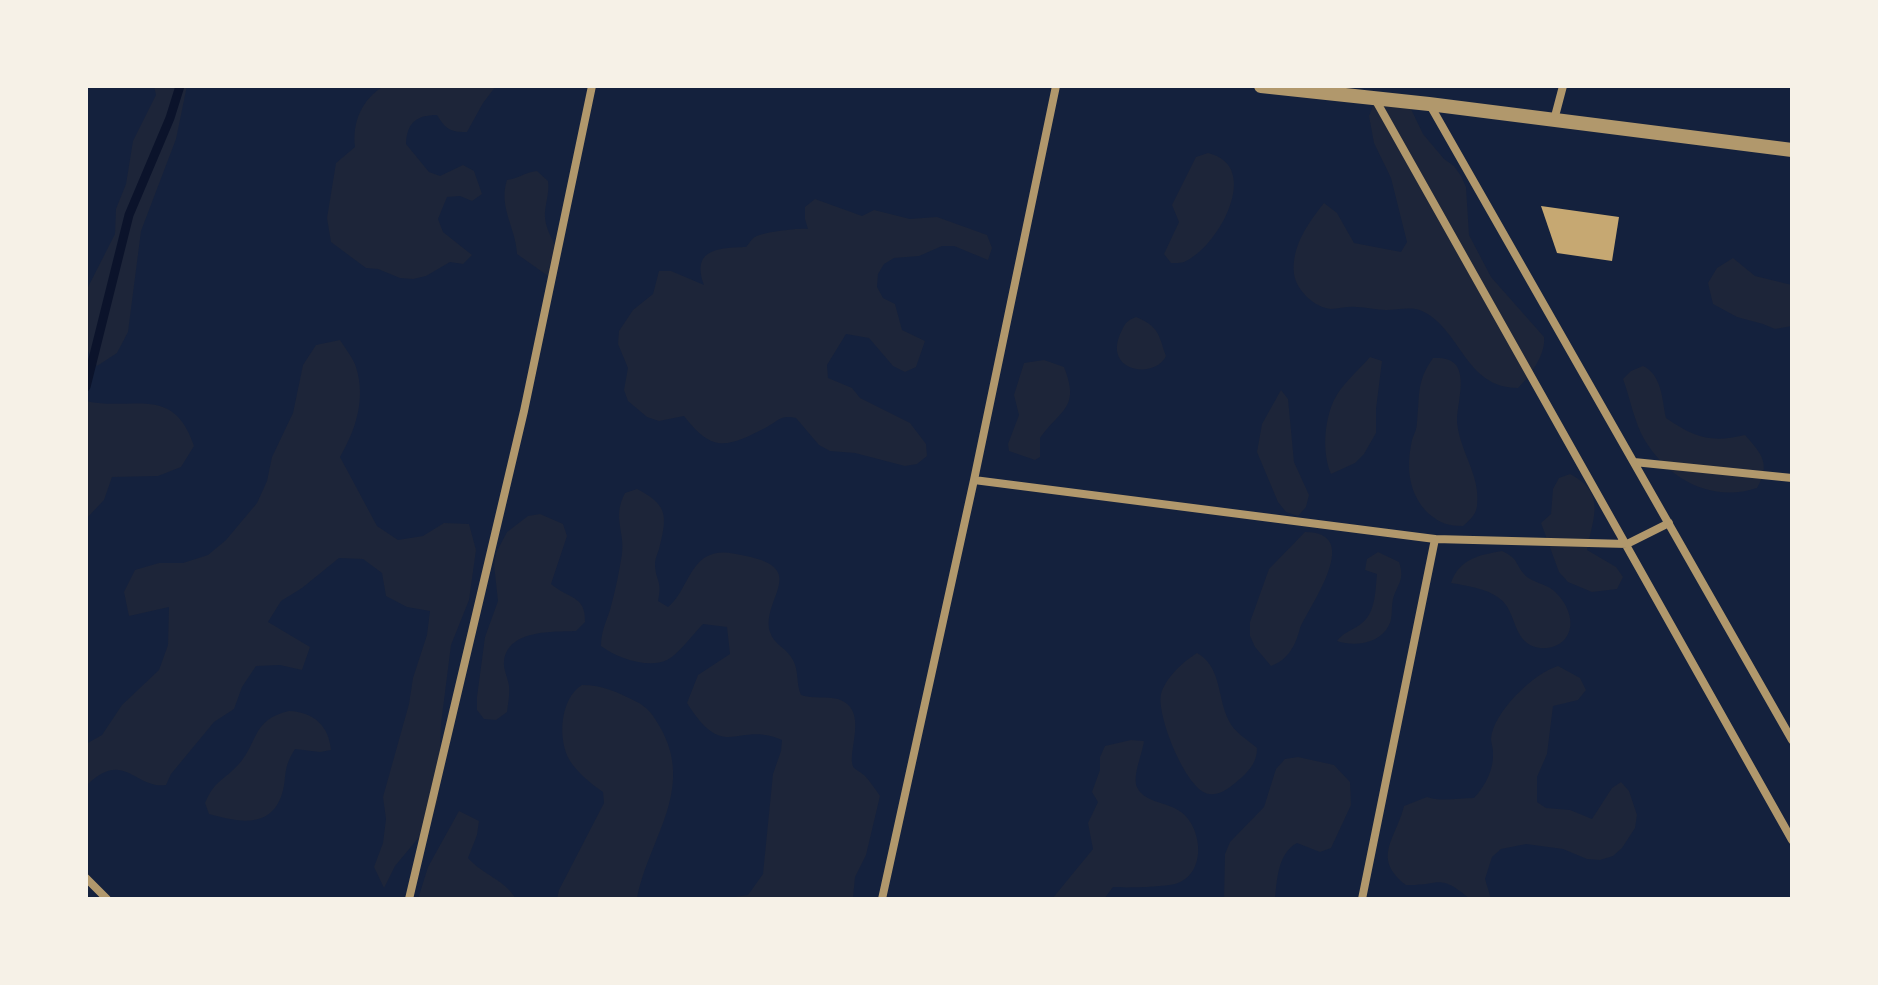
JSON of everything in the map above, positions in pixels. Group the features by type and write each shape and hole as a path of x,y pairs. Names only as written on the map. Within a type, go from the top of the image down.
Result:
{"street":[{"path":"409,899 524,411 592,86"},
{"path":"882,899 1056,86"},
{"path":"1261,86 1792,150"},
{"path":"1554,120 1563,86"},
{"path":"1374,98 1792,840"},
{"path":"1429,104 1792,740"},
{"path":"1634,462 1792,478"},
{"path":"974,480 1435,539 1627,544 1669,523"},
{"path":"1362,899 1435,539"},
{"path":"86,878 107,899"}],"shaded area":[{"path":"154,86 187,86 176,139 141,231 128,332 117,353 97,366 86,348 86,291 115,234 116,209 126,184 133,141 156,95"},
{"path":"384,86 496,86 467,132 449,129 437,115 418,119 408,131 406,144 429,172 440,176 463,165 474,171 482,194 472,201 460,196 447,197 438,219 443,232 472,255 463,264 450,262 426,276 413,279 366,268 331,242 327,218 336,163 355,147 355,129 360,112 376,91"},
{"path":"1382,97 1411,109 1423,134 1461,176 1466,187 1469,235 1491,277 1544,337 1537,364 1518,388 1500,385 1486,378 1435,319 1422,311 1409,308 1325,308 1307,297 1298,286 1294,274 1295,254 1307,227 1324,203 1337,213 1354,243 1401,252 1407,242 1391,178 1374,143 1369,116"},
{"path":"1208,153 1224,161 1233,174 1234,190 1229,208 1210,241 1197,254 1183,262 1171,263 1164,254 1179,222 1172,205 1196,157"},
{"path":"537,171 548,181 545,218 558,254 555,268 548,276 517,254 505,199 507,180"},
{"path":"815,199 862,216 874,210 910,219 937,217 987,235 992,248 988,260 954,246 942,246 919,256 894,258 884,264 878,274 877,287 883,298 895,304 902,330 925,341 916,367 905,372 893,366 869,338 846,334 827,365 828,378 852,388 860,398 910,423 926,444 927,456 917,464 905,466 855,453 830,451 819,445 796,418 791,417 780,419 742,439 722,443 704,437 684,416 659,421 647,417 628,401 624,390 628,368 618,344 619,331 633,310 653,294 659,271 671,271 704,285 701,264 704,257 717,250 746,247 754,238 766,234 808,229 805,207"},
{"path":"1733,258 1755,276 1792,285 1792,326 1775,329 1737,317 1713,304 1708,283 1717,268"},
{"path":"1136,317 1157,332 1166,356 1151,368 1132,368 1123,363 1118,355 1117,344 1123,328"},
{"path":"340,340 355,364 360,402 351,436 340,457 377,526 398,540 423,536 444,523 469,524 476,550 469,600 451,645 441,724 438,800 430,824 395,866 384,888 374,867 383,843 386,819 383,797 427,635 430,611 407,607 386,596 382,573 363,559 339,558 281,601 268,622 310,647 302,670 280,665 256,666 242,687 234,709 214,722 171,774 166,785 155,785 120,770 110,770 86,786 86,744 102,735 122,705 159,670 168,645 169,607 129,616 124,592 135,570 159,563 183,563 208,555 226,540 257,503 267,481 272,457 293,413 303,365 316,345"},
{"path":"1370,357 1382,361 1376,433 1355,463 1331,474 1325,447 1326,427 1334,400"},
{"path":"1433,358 1454,363 1459,371 1457,421 1477,495 1475,512 1463,526 1444,523 1429,514 1417,498 1410,480 1410,450 1420,389"},
{"path":"1044,360 1064,367 1070,391 1066,407 1040,438 1040,457 1035,460 1009,451 1008,444 1019,415 1014,395 1024,363"},
{"path":"1643,366 1658,381 1666,418 1704,437 1722,439 1745,435 1763,460 1763,472 1757,488 1740,492 1707,490 1665,466 1644,439 1623,379"},
{"path":"1281,390 1288,399 1294,462 1309,495 1306,507 1298,516 1286,512 1278,502 1257,452 1262,424"},
{"path":"86,401 163,407 175,414 185,426 194,446 181,467 158,476 112,477 104,500 86,519"},
{"path":"1570,474 1582,481 1593,498 1594,517 1587,550 1616,567 1623,577 1617,589 1592,592 1568,582 1559,572 1541,523 1551,514 1553,489 1559,478"},
{"path":"637,489 659,505 664,518 655,564 660,589 658,601 668,607 698,563 709,555 730,553 765,562 775,569 779,577 769,620 770,632 793,660 801,695 838,699 853,712 854,768 866,777 880,796 866,855 855,877 853,899 721,899 748,895 763,874 773,774 782,740 754,734 722,736 700,721 687,703 698,675 730,654 727,627 703,624 676,654 659,662 633,661 601,646 622,554 619,510 625,493"},
{"path":"540,514 563,524 567,536 551,584 579,602 585,613 585,622 576,631 533,634 514,643 504,661 509,689 507,712 496,720 484,719 477,710 477,697 485,637 498,601 494,565 496,553 507,532 528,516"},
{"path":"1305,532 1322,535 1330,543 1332,556 1329,570 1294,646 1287,656 1271,666 1255,647 1250,636 1250,622 1269,569"},
{"path":"1502,551 1515,560 1527,577 1550,588 1564,603 1571,623 1567,636 1559,644 1544,648 1531,645 1519,634 1509,611 1499,598 1470,586 1451,583 1465,563"},
{"path":"1378,552 1399,562 1401,568 1389,625 1373,640 1351,644 1337,641 1364,621 1371,610 1377,574 1365,570 1367,559"},
{"path":"1197,653 1211,666 1231,725 1257,748 1255,761 1248,771 1226,790 1213,794 1200,790 1182,766 1168,734 1161,704 1161,694 1171,676"},
{"path":"1558,666 1580,678 1586,690 1578,700 1553,706 1547,754 1537,777 1537,802 1546,808 1570,810 1592,819 1612,788 1621,782 1629,791 1637,815 1635,828 1622,848 1613,856 1600,860 1587,859 1563,849 1526,844 1501,849 1492,857 1485,879 1491,899 1470,899 1439,882 1406,885 1390,866 1388,857 1404,806 1427,797 1444,800 1474,798 1491,771 1491,739 1499,717 1527,685"},
{"path":"582,685 610,690 643,706 657,723 670,750 673,772 671,793 637,899 557,899 604,803 603,792 573,765 563,742 565,709 569,699"},
{"path":"289,711 306,714 319,722 330,741 331,750 295,749 288,763 281,797 268,815 240,820 209,814 205,803 212,790 238,765 262,726"},
{"path":"1131,740 1144,741 1136,773 1138,789 1146,797 1181,812 1194,829 1198,851 1193,871 1175,884 1113,887 1104,899 1052,899 1093,849 1088,823 1098,802 1092,792 1105,746"},
{"path":"1298,757 1334,765 1350,782 1351,805 1331,848 1320,852 1297,843 1291,847 1282,860 1275,899 1224,899 1225,854 1230,842 1264,807 1276,769 1285,759"},
{"path":"459,811 479,821 468,858 506,887 516,899 418,899 428,867"}],"building":[{"path":"1541,206 1619,217 1612,261 1557,253"}],"waterway":[{"path":"86,387 129,215 170,118 180,86"}]}
